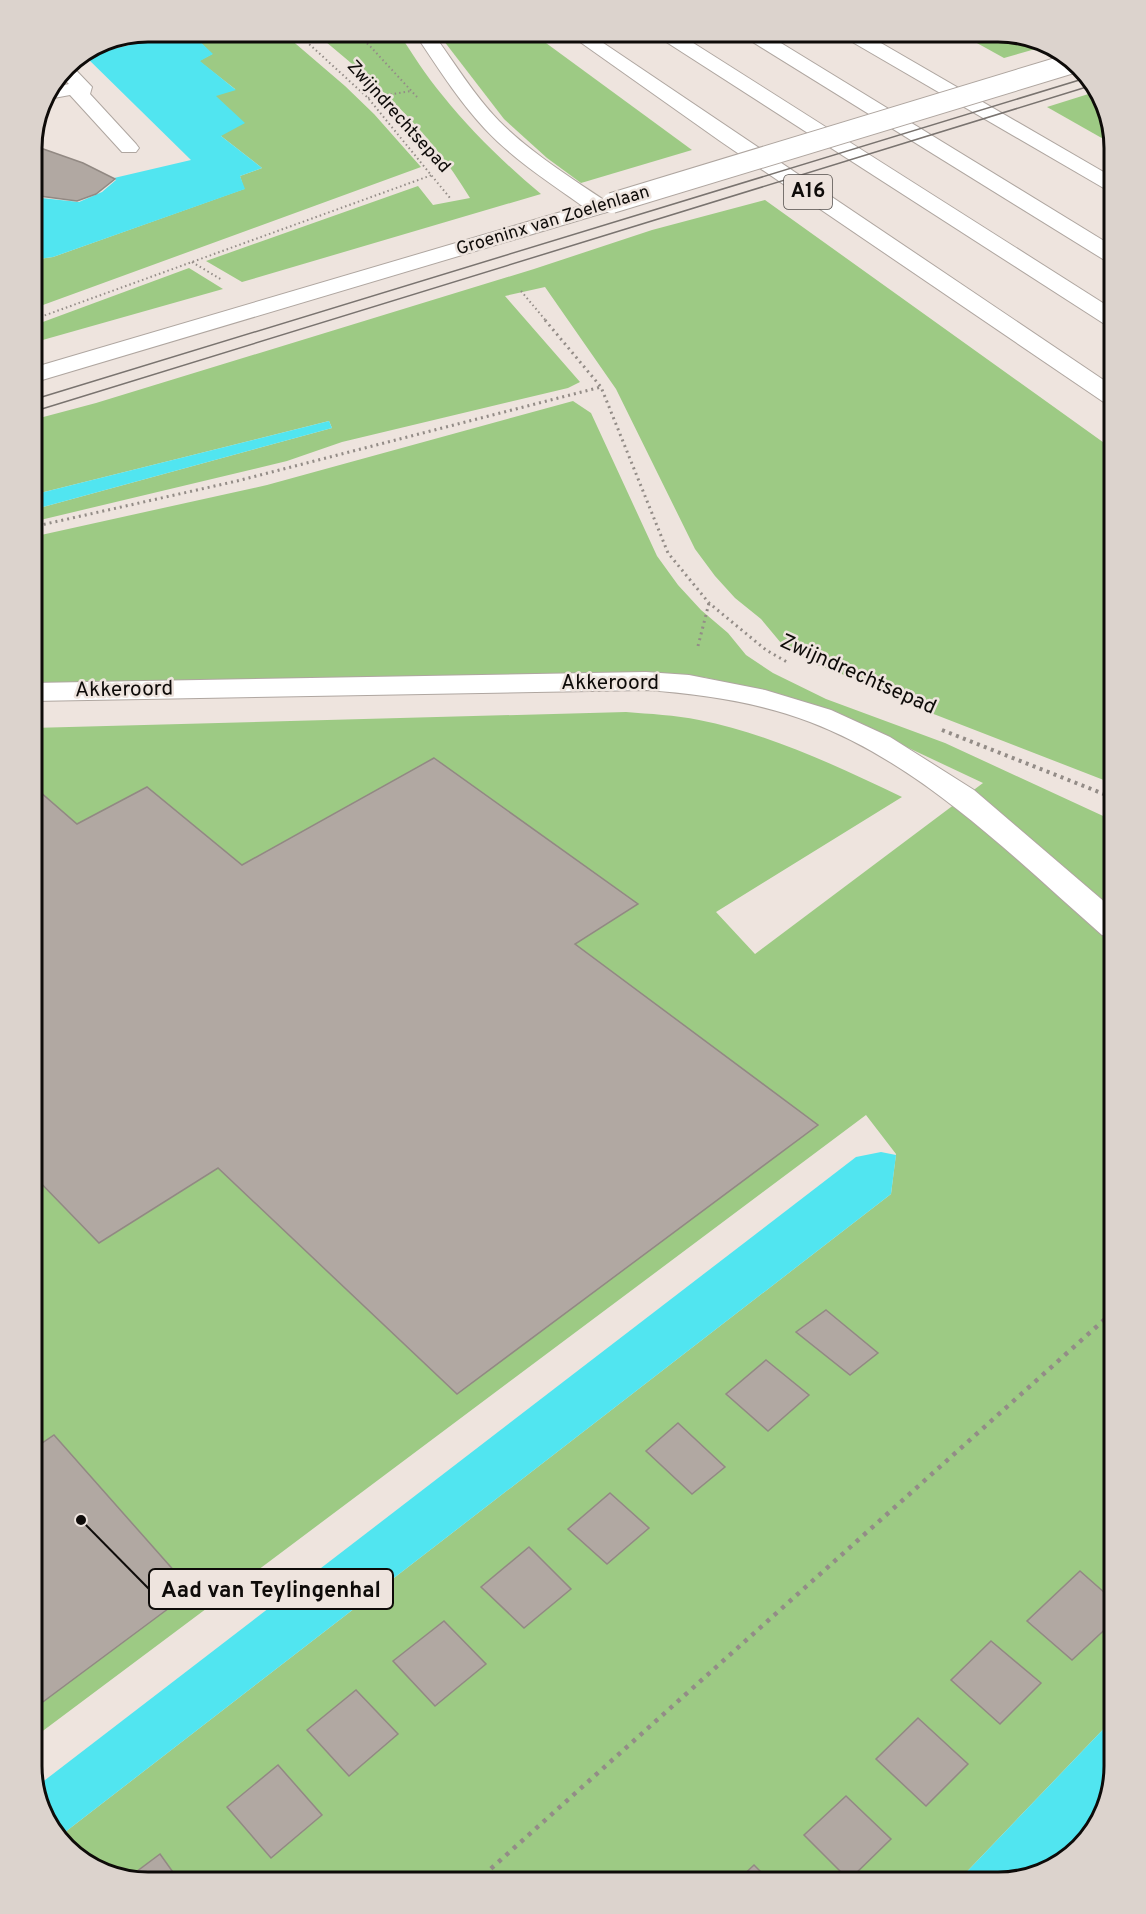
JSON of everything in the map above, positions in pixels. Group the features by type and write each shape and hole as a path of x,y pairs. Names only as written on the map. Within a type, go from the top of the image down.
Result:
{"main road":[{"path":"430,42 479,109 504,137 550,174 605,205"},
{"name":"A16","path":"589,42 736,144 1104,391"},
{"name":"A16","path":"680,42 1104,314"},
{"path":"766,42 1104,250"},
{"path":"866,42 1104,180"},
{"name":"Groeninx van Zoelenlaan","path":"42,373 1065,66"},
{"path":"70,76 82,87"},
{"path":"58,92 82,87"},
{"path":"82,87 80,95 129,148"},
{"name":"Akkeroord","path":"42,692 646,681 689,684 755,696 821,716 879,744 963,797 1104,918"}],"path":[{"name":"Zwijndrechtsepad","path":"307,42 368,98 450,198"},
{"path":"364,42 411,91 368,98"},
{"path":"42,316 432,175"},
{"path":"192,262 231,286"},
{"name":"Zwijndrechtsepad","path":"521,291 601,387 668,553 709,603 766,650 794,665"},
{"path":"42,525 237,481 601,387"},
{"name":"Zwijndrechtsepad","path":"939,729 1104,794"},
{"path":"487,1872 1104,1320"}],"green space":[{"path":"200,42 294,42 374,114 421,167 42,305 42,259 53,257 244,189 240,176 262,168 221,136 215,95 235,89 199,61 212,54"},
{"path":"326,42 405,42 431,81 465,122 541,194 242,282 206,261 418,186 433,205 470,198 419,128 359,70"},
{"path":"445,42 545,42 692,150 581,183 547,158 504,119"},
{"path":"975,42 1005,42 1035,49 1004,58"},
{"path":"1089,94 1098,114 1103,139 1047,107"},
{"path":"765,200 1104,443 1104,780 913,706 855,679 812,663 781,643 761,619 735,598 695,549 616,389 545,287 505,296 580,382 568,388 342,442 287,461 42,520 42,507 332,428 329,421 42,493 42,417 96,403 534,269 652,230"},
{"path":"189,268 223,289 42,340 42,322"},
{"path":"573,401 591,413 657,556 678,585 701,610 728,633 746,655 773,673 826,699 945,743 1104,816 1104,1728 967,1872 141,1872 101,1861 78,1846 65,1832 891,1194 896,1154 866,1115 42,1732 42,728 626,712 653,714 699,720 777,742 902,797 716,912 755,954 983,783 862,726 749,687 703,677 582,676 42,694 42,535 267,485"}],"water":[{"path":"148,42 200,42 213,54 200,61 236,90 216,96 245,123 221,136 262,168 240,176 245,189 53,257 42,259 42,198 79,202 102,192 116,180 114,178 191,160 89,60 108,50 130,45 129,44"},
{"path":"329,421 332,428 42,507 42,493"},
{"path":"881,1152 896,1155 891,1194 65,1832 53,1813 43,1781 856,1157"},
{"path":"1104,1728 1102,1787 1093,1813 1078,1836 1057,1854 1032,1866 1012,1871 967,1872"}],"building":[{"path":"42,149 83,163 115,179 96,194 77,201 42,196"},
{"path":"434,758 638,904 575,944 818,1125 457,1394 218,1168 99,1243 42,1184 42,794 77,824 147,787 242,865"},
{"path":"826,1310 878,1353 850,1375 796,1332"},
{"path":"766,1360 809,1395 768,1431 726,1394"},
{"path":"678,1423 725,1467 692,1494 646,1451"},
{"path":"54,1435 192,1591 42,1703 42,1443"},
{"path":"610,1493 649,1528 607,1564 568,1529"},
{"path":"529,1547 571,1589 524,1628 481,1587"},
{"path":"1080,1571 1104,1592 1104,1630 1072,1660 1027,1621"},
{"path":"444,1621 486,1664 435,1706 393,1661"},
{"path":"991,1641 1041,1683 1000,1724 951,1680"},
{"path":"356,1690 398,1734 349,1776 307,1730"},
{"path":"918,1718 968,1764 926,1806 876,1759"},
{"path":"278,1765 322,1815 271,1858 227,1807"},
{"path":"846,1796 891,1839 857,1872 841,1872 804,1835"},
{"path":"160,1854 173,1872 141,1872 137,1871"},
{"path":"754,1865 761,1872 747,1872"}],"tram line":[{"path":"42,397 1079,80"},
{"path":"42,409 1085,87"}],"place":[{"name":"Aad van Teylingenhal","path":"81,1520"}]}
